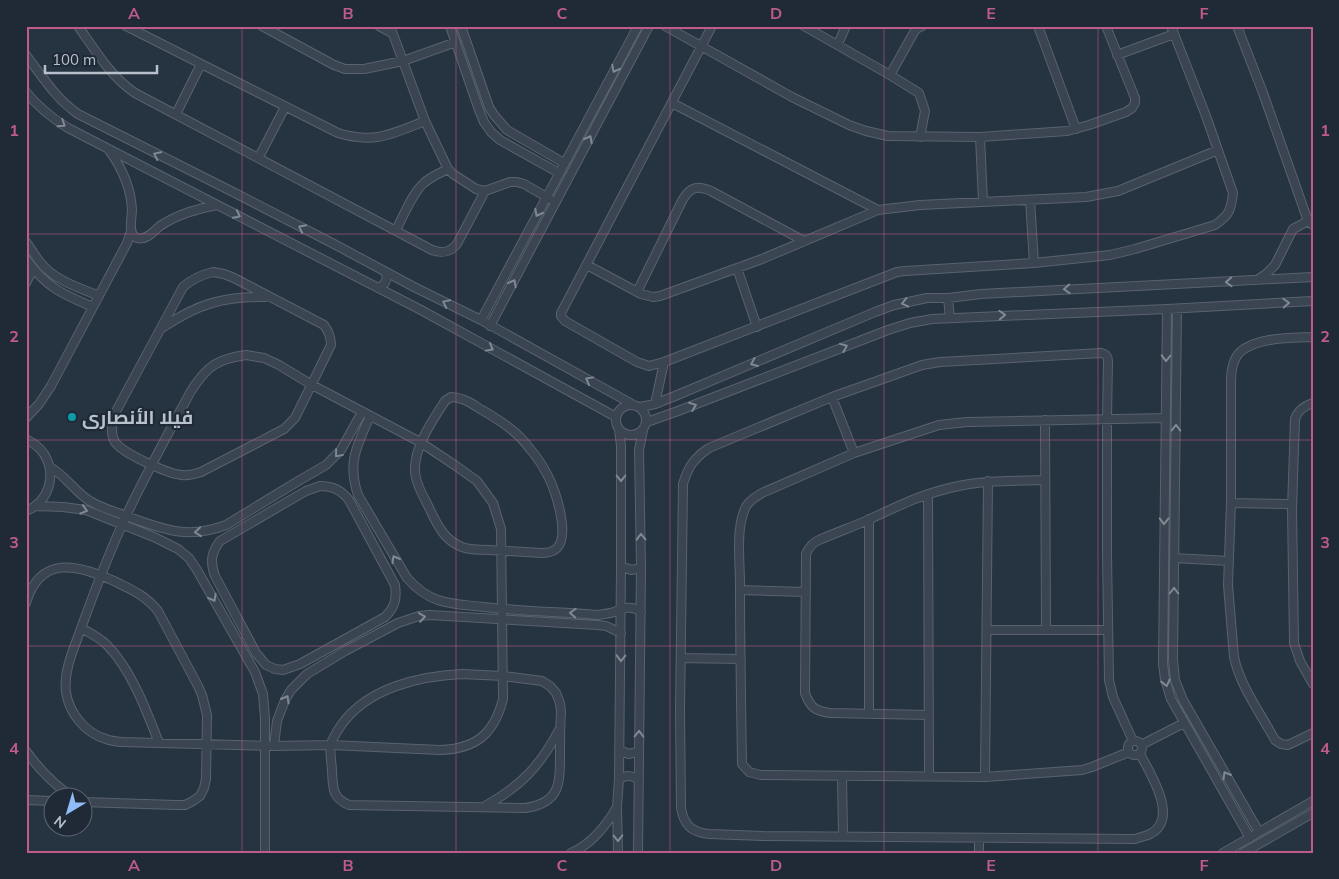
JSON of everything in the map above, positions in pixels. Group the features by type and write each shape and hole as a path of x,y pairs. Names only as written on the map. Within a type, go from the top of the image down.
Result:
{"street":[{"path":"78,26 116,77 126,87 432,250 446,252 457,244 485,191"},
{"path":"126,26 138,29 201,64 338,134 352,138 380,137 396,133 425,121"},
{"path":"262,26 334,65 345,69 364,69 403,61 456,42"},
{"path":"379,26 391,30 425,121 448,169 453,174 476,189 485,191 510,182 517,182 556,202"},
{"path":"450,26 479,110 491,132 500,140 559,173"},
{"path":"461,26 490,107 500,123 507,130 564,163"},
{"path":"481,320 638,26"},
{"path":"490,326 649,26"},
{"path":"665,26 792,97 849,125 888,136 920,137 980,137 1047,133 1076,129 1126,112 1135,103 1133,91 1106,26"},
{"path":"712,26 561,313 563,319 637,362 649,366 757,327 897,272 1034,263 1110,255 1215,225 1226,217 1232,206 1233,193 1172,30 1117,55"},
{"path":"804,26 920,93 925,111 920,137"},
{"path":"838,44 846,26"},
{"path":"890,75 916,29 922,26"},
{"path":"1038,26 1076,129"},
{"path":"1236,26 1311,223 1294,229 1275,264 1256,281"},
{"path":"26,55 58,98 78,114 481,320 640,407 646,414 647,422 643,430 639,450 641,612 638,853"},
{"path":"176,114 201,64"},
{"path":"26,92 58,122 402,300 616,417"},
{"path":"672,103 878,210"},
{"path":"259,157 284,107"},
{"path":"980,137 982,202"},
{"path":"26,418 39,404 50,386 127,243 131,230 131,196 122,171 108,148"},
{"path":"587,265 637,292 647,296 660,296 737,268 878,210 920,205 1086,197 1110,193 1218,150"},
{"path":"396,230 416,192 423,183 448,169"},
{"path":"637,292 683,199 694,188 703,188 711,191 804,241"},
{"path":"1030,200 1034,263"},
{"path":"131,230 135,237 142,239 182,214 217,205"},
{"path":"26,242 40,262 52,274 67,283 98,296"},
{"path":"26,259 33,269 54,289 93,307"},
{"path":"737,268 757,327"},
{"path":"26,283 33,269"},
{"path":"213,272 234,278 268,297 324,326 331,338 331,345 295,418 284,429 201,472 187,476 152,464 122,450 112,433 114,415 183,287 191,279 213,272"},
{"path":"378,288 383,285 387,277 386,273"},
{"path":"640,407 654,404 875,312 927,298 1313,277"},
{"path":"402,300 404,291 409,287 414,287"},
{"path":"161,328 200,306 222,299 245,296 268,297"},
{"path":"948,298 950,318"},
{"path":"647,422 910,323 950,318 1177,309 1313,301"},
{"path":"1167,309 1163,664 1165,679 1171,698 1184,723 1250,838"},
{"path":"1177,309 1173,670 1178,691 1259,832"},
{"path":"1313,337 1257,342 1239,353 1236,358 1231,373 1231,503 1228,585 1233,648 1236,666 1242,681 1276,740 1281,744 1288,745 1313,733"},
{"path":"1133,742 1110,690 1108,671 1108,357 1105,354 931,363 832,398 709,448 699,455 689,468 683,484 680,808 686,824 692,830 700,834 1135,839 1151,833 1158,827 1164,810 1160,793 1140,754"},
{"path":"246,355 264,358 362,412 420,442 477,482 493,503 501,529 503,699 499,714 492,727 482,737 469,745 455,749 440,750 331,745 266,746 121,742 105,739 91,732 79,722 70,708 66,693 66,677 81,628 100,575 122,524 200,376 213,365 229,358 246,355"},
{"path":"654,404 664,362"},
{"path":"451,397 458,397 501,421 529,447 541,463 550,480 561,517 562,536 556,549 550,553 501,551 464,548 453,543 438,526 416,479 416,460 420,442 445,401 451,397"},
{"path":"832,398 854,453"},
{"path":"618,853 617,807 622,566 621,446 616,417 623,406 632,404"},
{"path":"1313,404 1301,409 1295,419 1292,504 1294,643 1297,654 1313,684"},
{"path":"50,466 64,476 83,496 99,506 156,527 176,532 214,529 226,525 317,471 334,458 347,441 362,412"},
{"path":"370,416 354,455 353,475 358,495 407,578 415,587 435,600 447,603 502,609 597,614 606,614 621,608 632,607 641,612"},
{"path":"1129,752 1082,770 985,777 761,775 750,772 742,764 739,538 743,512 752,499 762,492 854,453 917,432 947,424 967,422 1166,418"},
{"path":"1045,420 1046,630"},
{"path":"619,429 631,435 635,435 643,430"},
{"path":"26,438 44,452 50,466 51,478 43,498 36,506 26,512"},
{"path":"300,480 306,491"},
{"path":"929,715 821,712 808,701 805,693 806,554 809,548 819,540 904,502 928,494 988,481 1045,480"},
{"path":"985,777 988,481"},
{"path":"1165,483 1175,482"},
{"path":"320,486 329,486 344,494 395,585 397,594 395,603 385,617 292,668 274,669 266,665 256,652 215,576 211,558 214,548 220,541 306,491 320,486"},
{"path":"928,494 929,776"},
{"path":"349,500 358,495"},
{"path":"1231,503 1292,504"},
{"path":"36,506 86,510 122,524 166,542 178,549 197,570 255,672 264,694 266,746 265,853"},
{"path":"869,519 870,714"},
{"path":"214,529 220,541"},
{"path":"1174,558 1229,561"},
{"path":"622,566 631,570 641,568"},
{"path":"26,603 31,589 38,579 47,572 71,567 100,575 139,594 150,601 158,611 202,695 207,715 206,779 200,796 185,805 92,802"},
{"path":"395,585 407,578"},
{"path":"740,590 806,592"},
{"path":"274,746 280,710 292,690 308,674 345,651 398,623 419,616 430,615 598,625 606,626 621,633"},
{"path":"1164,619 1174,619"},
{"path":"81,628 106,644 116,656 139,696 159,743"},
{"path":"986,630 1107,630"},
{"path":"681,658 741,659"},
{"path":"255,672 266,665"},
{"path":"1304,668 1313,665"},
{"path":"462,674 503,676 542,681 550,686 560,703 560,728 559,780 555,792 548,801 537,806 525,808 356,806 349,805 337,798 334,791 331,745 338,731 352,712 371,699 406,683 424,678 462,674"},
{"path":"1129,752 1128,747 1131,743 1138,742 1142,744 1184,723"},
{"path":"483,807 503,796 536,766 560,728"},
{"path":"1140,754 1143,748 1142,744"},
{"path":"619,750 629,754 639,751"},
{"path":"26,752 57,786"},
{"path":"1129,752 1133,755 1140,754"},
{"path":"619,779 629,776 639,780"},
{"path":"842,776 843,836"},
{"path":"26,800 42,801"},
{"path":"1223,853 1313,801"},
{"path":"1233,809 1242,803"},
{"path":"571,853 592,839 606,824 617,807"},
{"path":"1300,808 1304,818"},
{"path":"1243,853 1313,813"},
{"path":"979,838 979,853"}],"place":[{"name":"فيلا الأنصارى","path":"72,417"}]}
